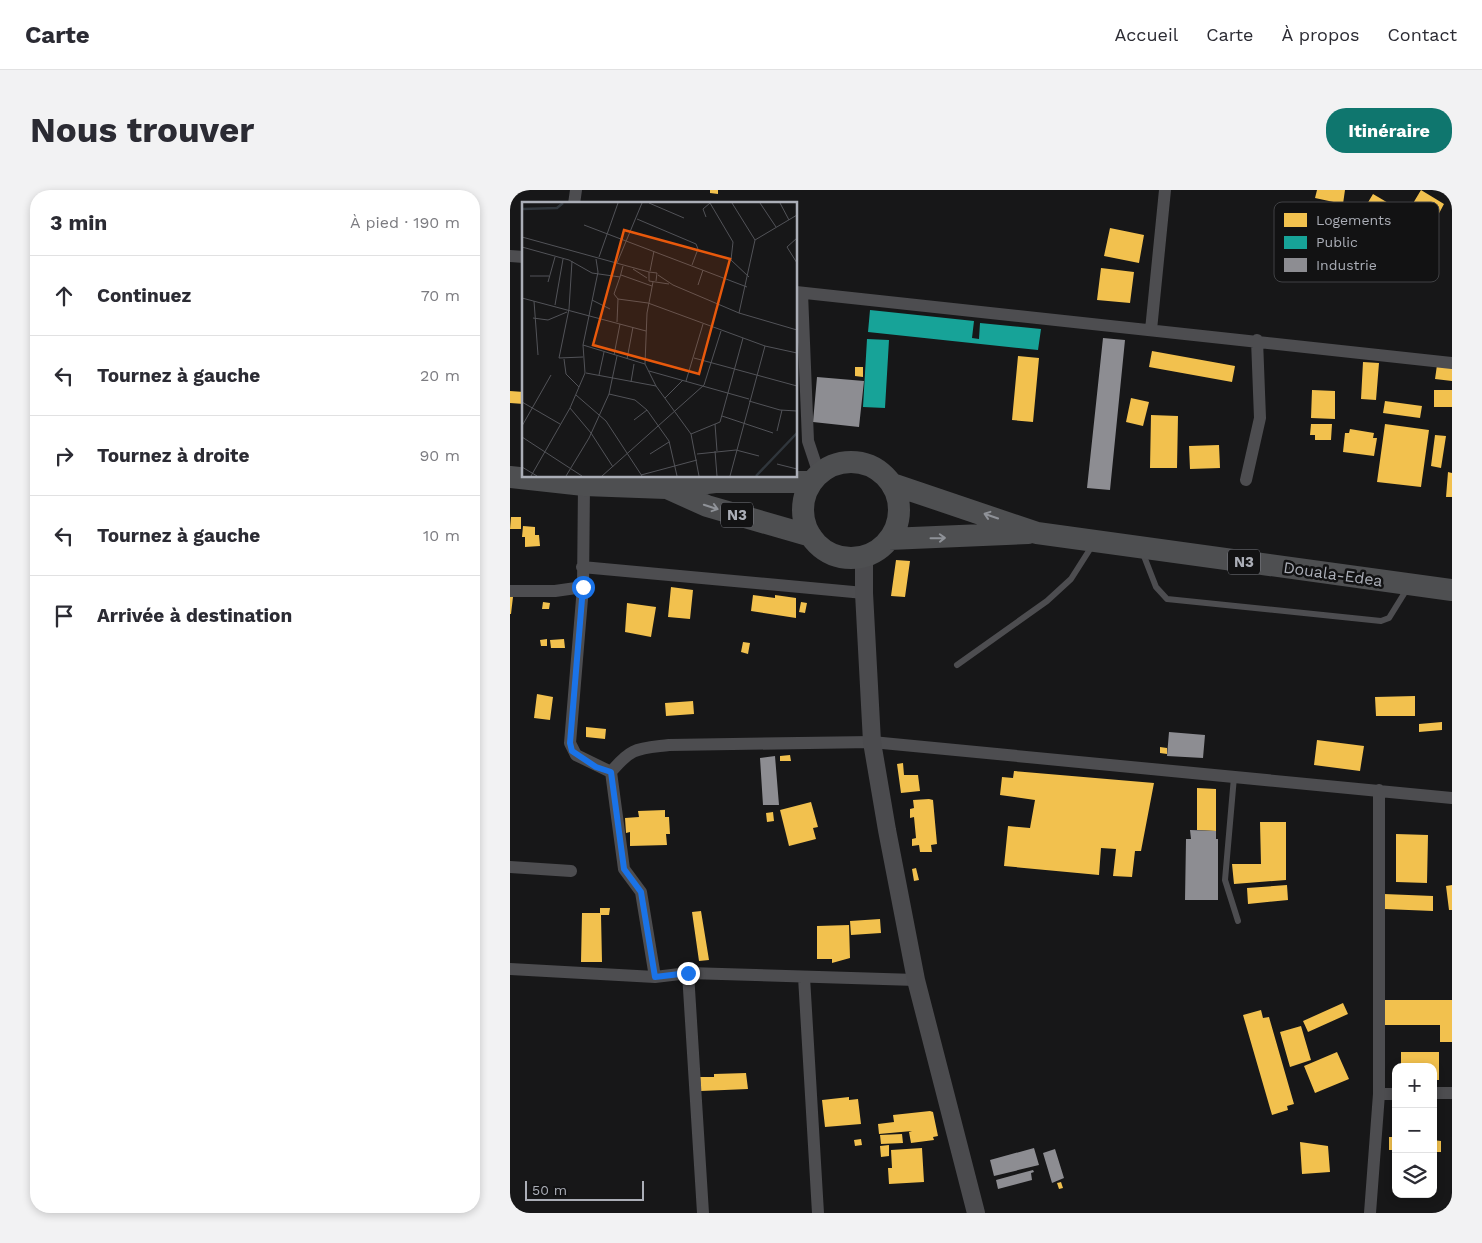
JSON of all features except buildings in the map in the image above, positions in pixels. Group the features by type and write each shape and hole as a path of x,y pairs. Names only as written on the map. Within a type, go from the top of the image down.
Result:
{"highway":[{"name":"N3","path":"529,478 584,485 666,488 715,482 816,478 837,464 858,462 878,469 892,484"},
{"path":"811,536 805,523 803,509 806,494 816,478"},
{"path":"864,556 874,552 890,539 898,522 899,502 892,484"},
{"name":"Douala-Edea","path":"892,484 1036,533"},
{"name":"N3","path":"666,488 707,506 811,536 821,547 834,555 854,558 864,556"},
{"name":"Douala-Edea","path":"890,539 1036,533 1452,590"}],"main road":[{"path":"864,556 864,592 872,742 887,830 916,980 976,1213"}],"street":[{"path":"1151,330 1165,190"},
{"path":"816,478 808,441 799,292 1257,340 1452,363"},
{"path":"1246,480 1260,418 1257,340"},
{"path":"584,485 583,587 570,743 576,756 611,772"},
{"path":"582,567 864,592"},
{"path":"510,591 555,591 583,587"},
{"path":"655,977 641,892 624,869 611,772 626,754 652,747 872,742 1452,798"},
{"path":"1370,1213 1379,1094 1379,790"},
{"path":"510,867 571,871"},
{"path":"510,969 655,977 688,973 916,980"},
{"path":"688,973 703,1213"},
{"path":"804,977 818,1213"},
{"path":"1437,1093 1452,1093"},
{"path":"1379,1094 1392,1094"}],"lane":[{"path":"957,665 1047,601 1070,579 1094,541"},
{"path":"1140,548 1156,587 1167,599 1381,621 1389,618 1410,584"},
{"path":"1234,776 1225,880 1238,921"}],"route":[{"path":"583,587 570,743 572,751 576,756 596,767 611,772 624,869 641,892 655,977 688,973"}]}
